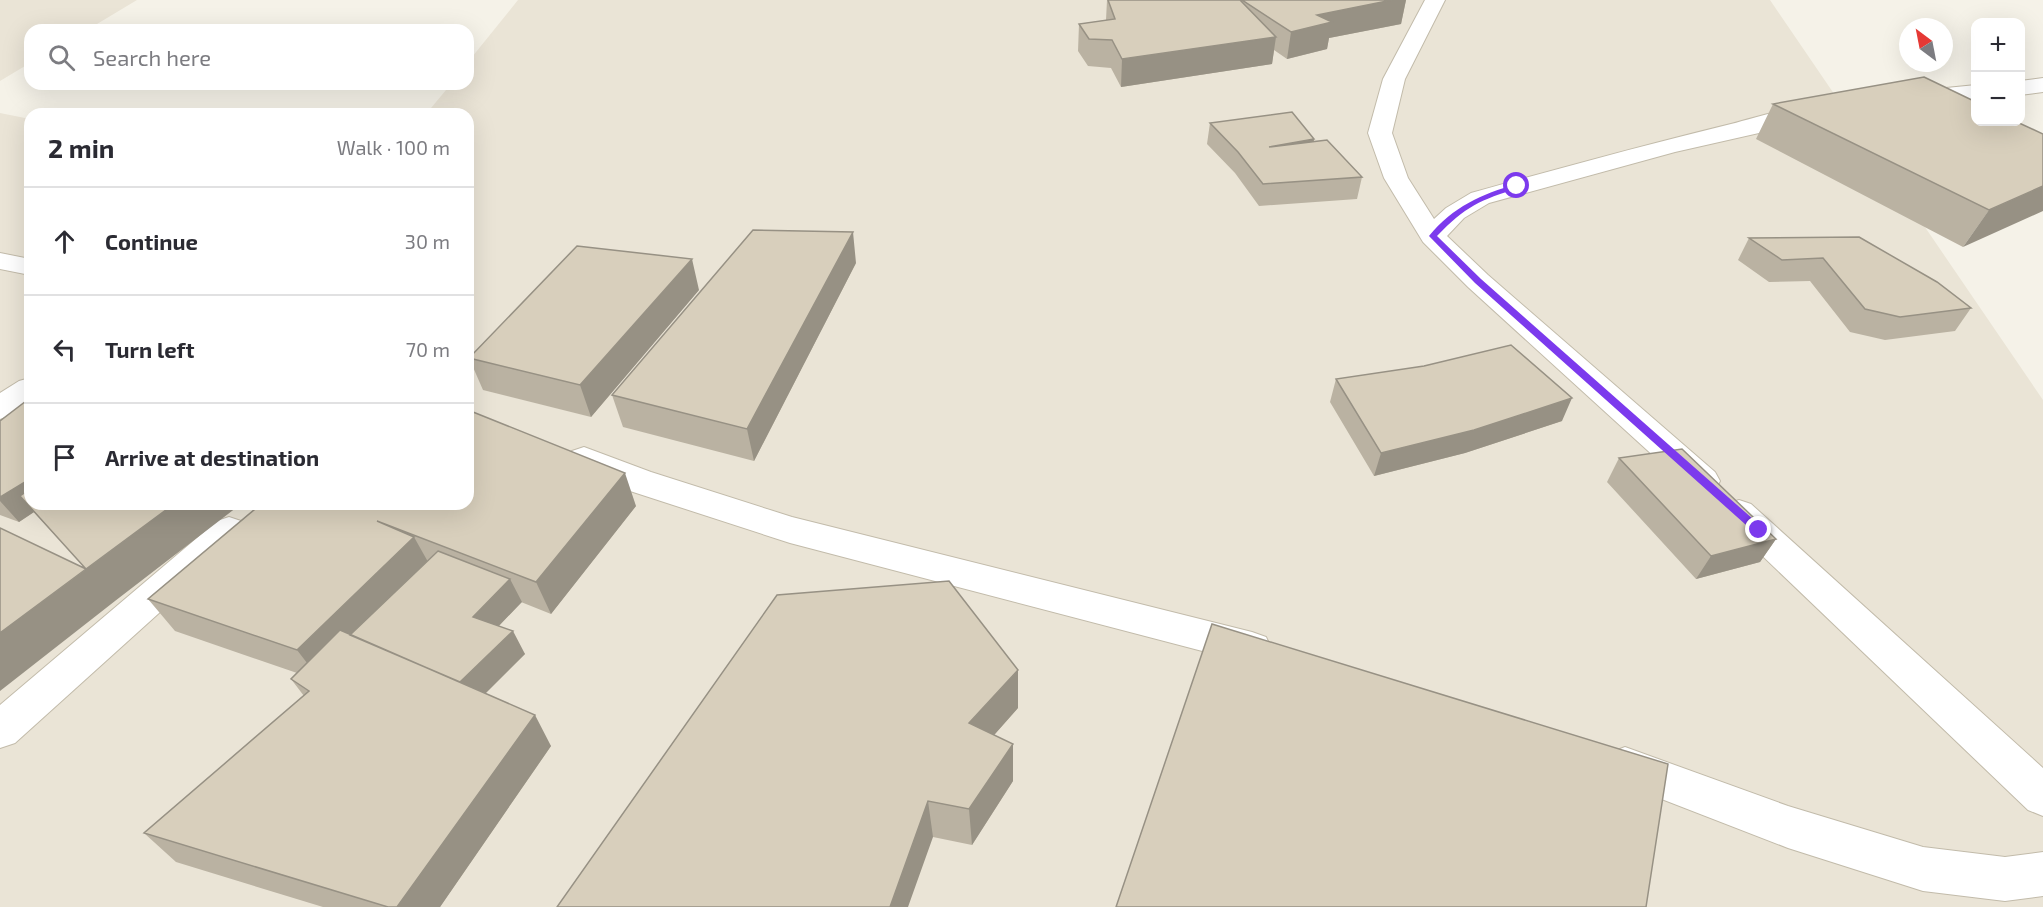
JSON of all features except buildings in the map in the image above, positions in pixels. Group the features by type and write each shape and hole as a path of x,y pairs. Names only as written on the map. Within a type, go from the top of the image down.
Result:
{"street":[{"path":"1435,0 1394,79 1380,133 1396,178 1432,236 1478,281 1759,530 2043,796"},
{"path":"2025,87 2043,85"},
{"path":"1894,102 1971,93"},
{"path":"1432,236 1463,208 1480,198 1517,186 1766,123 1836,111"},
{"path":"0,261 24,266"},
{"path":"0,408 24,392"},
{"path":"554,447 639,481 790,530 1223,639 1291,659"},
{"path":"0,730 229,530"},
{"path":"1591,753 1788,827 1923,869 2005,879 2043,874"}],"shaded area":[{"path":"0,0 137,0 97,24 24,24 24,67 0,81"},
{"path":"518,0 1770,0 2043,400 2043,907 0,907 0,113 24,118 24,510 474,510 474,108 431,108 446,90 474,90 474,55"}],"route":[{"path":"1517,186 1480,198 1455,213 1432,236 1478,281 1759,530"}]}
